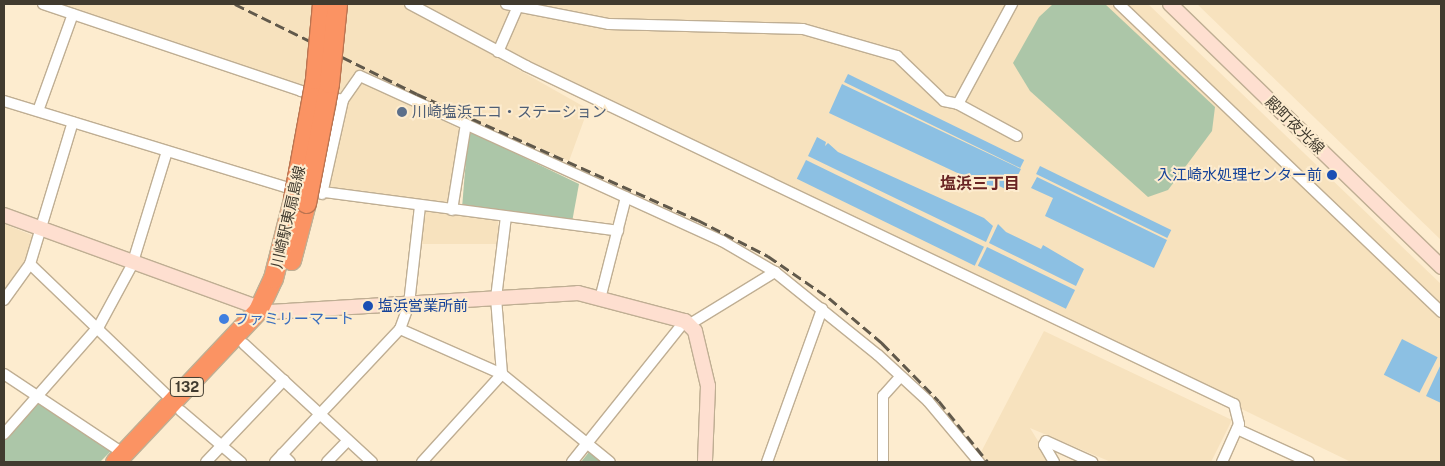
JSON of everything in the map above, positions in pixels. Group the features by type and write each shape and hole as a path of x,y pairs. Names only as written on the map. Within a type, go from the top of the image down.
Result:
{"highway":[{"name":"川崎駅東扇島線","path":"302,196 322,4"},
{"name":"川崎駅東扇島線","path":"123,459 244,344 264,311 302,196 329,83 337,4"},
{"name":"川崎駅東扇島線","path":"177,406 264,311"}],"street":[{"path":"43,4 301,91 343,100"},
{"path":"410,4 498,52 1234,404 1237,429 1222,462"},
{"path":"506,4 609,24 803,29 897,56 944,101 958,104 1017,136"},
{"path":"958,104 1012,4"},
{"path":"1119,4 1441,312"},
{"name":"殿町夜光線","path":"1170,4 1441,268"},
{"path":"498,52 518,5"},
{"path":"38,111 73,14"},
{"path":"264,311 254,297 272,254 302,196 343,100 360,76 722,241 775,272 822,309 899,378 928,401 979,462"},
{"path":"4,101 167,151 302,196 420,206 618,231"},
{"path":"4,300 30,264 73,122"},
{"path":"452,210 466,124"},
{"path":"4,434 99,326 132,266 167,151"},
{"path":"600,298 626,197"},
{"path":"275,462 400,329 408,304 420,206"},
{"path":"4,215 40,233 264,311 578,293 688,322"},
{"path":"422,462 502,374 496,298 506,217"},
{"path":"30,264 99,326 177,406 241,462"},
{"path":"572,462 688,322 775,272"},
{"path":"767,462 822,309"},
{"path":"688,322 708,389 705,462"},
{"path":"400,329 502,374 610,462"},
{"path":"244,344 348,440 366,460"},
{"path":"4,374 123,459"},
{"path":"883,462 883,396 899,378"},
{"path":"206,462 284,380"},
{"path":"1237,429 1309,462"},
{"path":"327,462 348,440"},
{"path":"1054,462 1044,446 1046,441 1092,462"},
{"path":"282,454 290,462"}],"shaded area":[{"path":"60,4 402,4 588,109 569,161 356,71 340,93 304,86"},
{"path":"417,4 1148,4 1441,284 1441,462 1351,462 506,52"},
{"path":"1197,4 1441,4 1441,240"},
{"path":"363,82 462,130 449,206 324,191 344,108"},
{"path":"426,211 498,218 498,244 419,244"},
{"path":"4,224 34,236 27,262 4,293"},
{"path":"1044,331 1232,420 1211,462 1111,462 1030,428 1051,462 983,462 979,456"}],"green space":[{"path":"1053,4 1105,4 1215,107 1212,131 1168,190 1148,197 1030,91 1013,63 1039,17"},
{"path":"473,133 579,184 572,222 462,208 468,134"},
{"path":"37,404 41,404 111,451 100,462 4,462 4,440"},
{"path":"589,452 602,462 581,462"}],"water":[{"path":"848,74 1024,160 1020,168 844,82"},
{"path":"842,84 1021,169 1010,191 999,186 996,191 829,113"},
{"path":"817,137 826,142 825,146 828,143 838,152 984,218 993,226 986,242 808,156"},
{"path":"806,160 984,247 975,266 797,179"},
{"path":"1040,166 1171,230 1167,238 1036,174"},
{"path":"1037,177 1167,240 1154,268 1045,216 1053,198 1031,188"},
{"path":"998,224 1006,232 1041,249 1043,245 1084,269 1076,286 989,243"},
{"path":"987,247 1075,290 1066,309 978,266"},
{"path":"1402,339 1438,357 1419,393 1384,375"},
{"path":"1441,364 1441,403 1426,396"}],"railway":[{"path":"235,4 417,94 698,220 768,256 829,298 882,343 939,401 988,462"}],"place":[{"name":"川崎塩浜エコ・ステーション","path":"402,112"},
{"name":"入江崎水処理センター前","path":"1332,175"},
{"name":"塩浜営業所前","path":"368,306"},
{"name":"ファミリーマート","path":"224,319"}],"district":[{"name":"塩浜三丁目","path":"980,184"}]}
